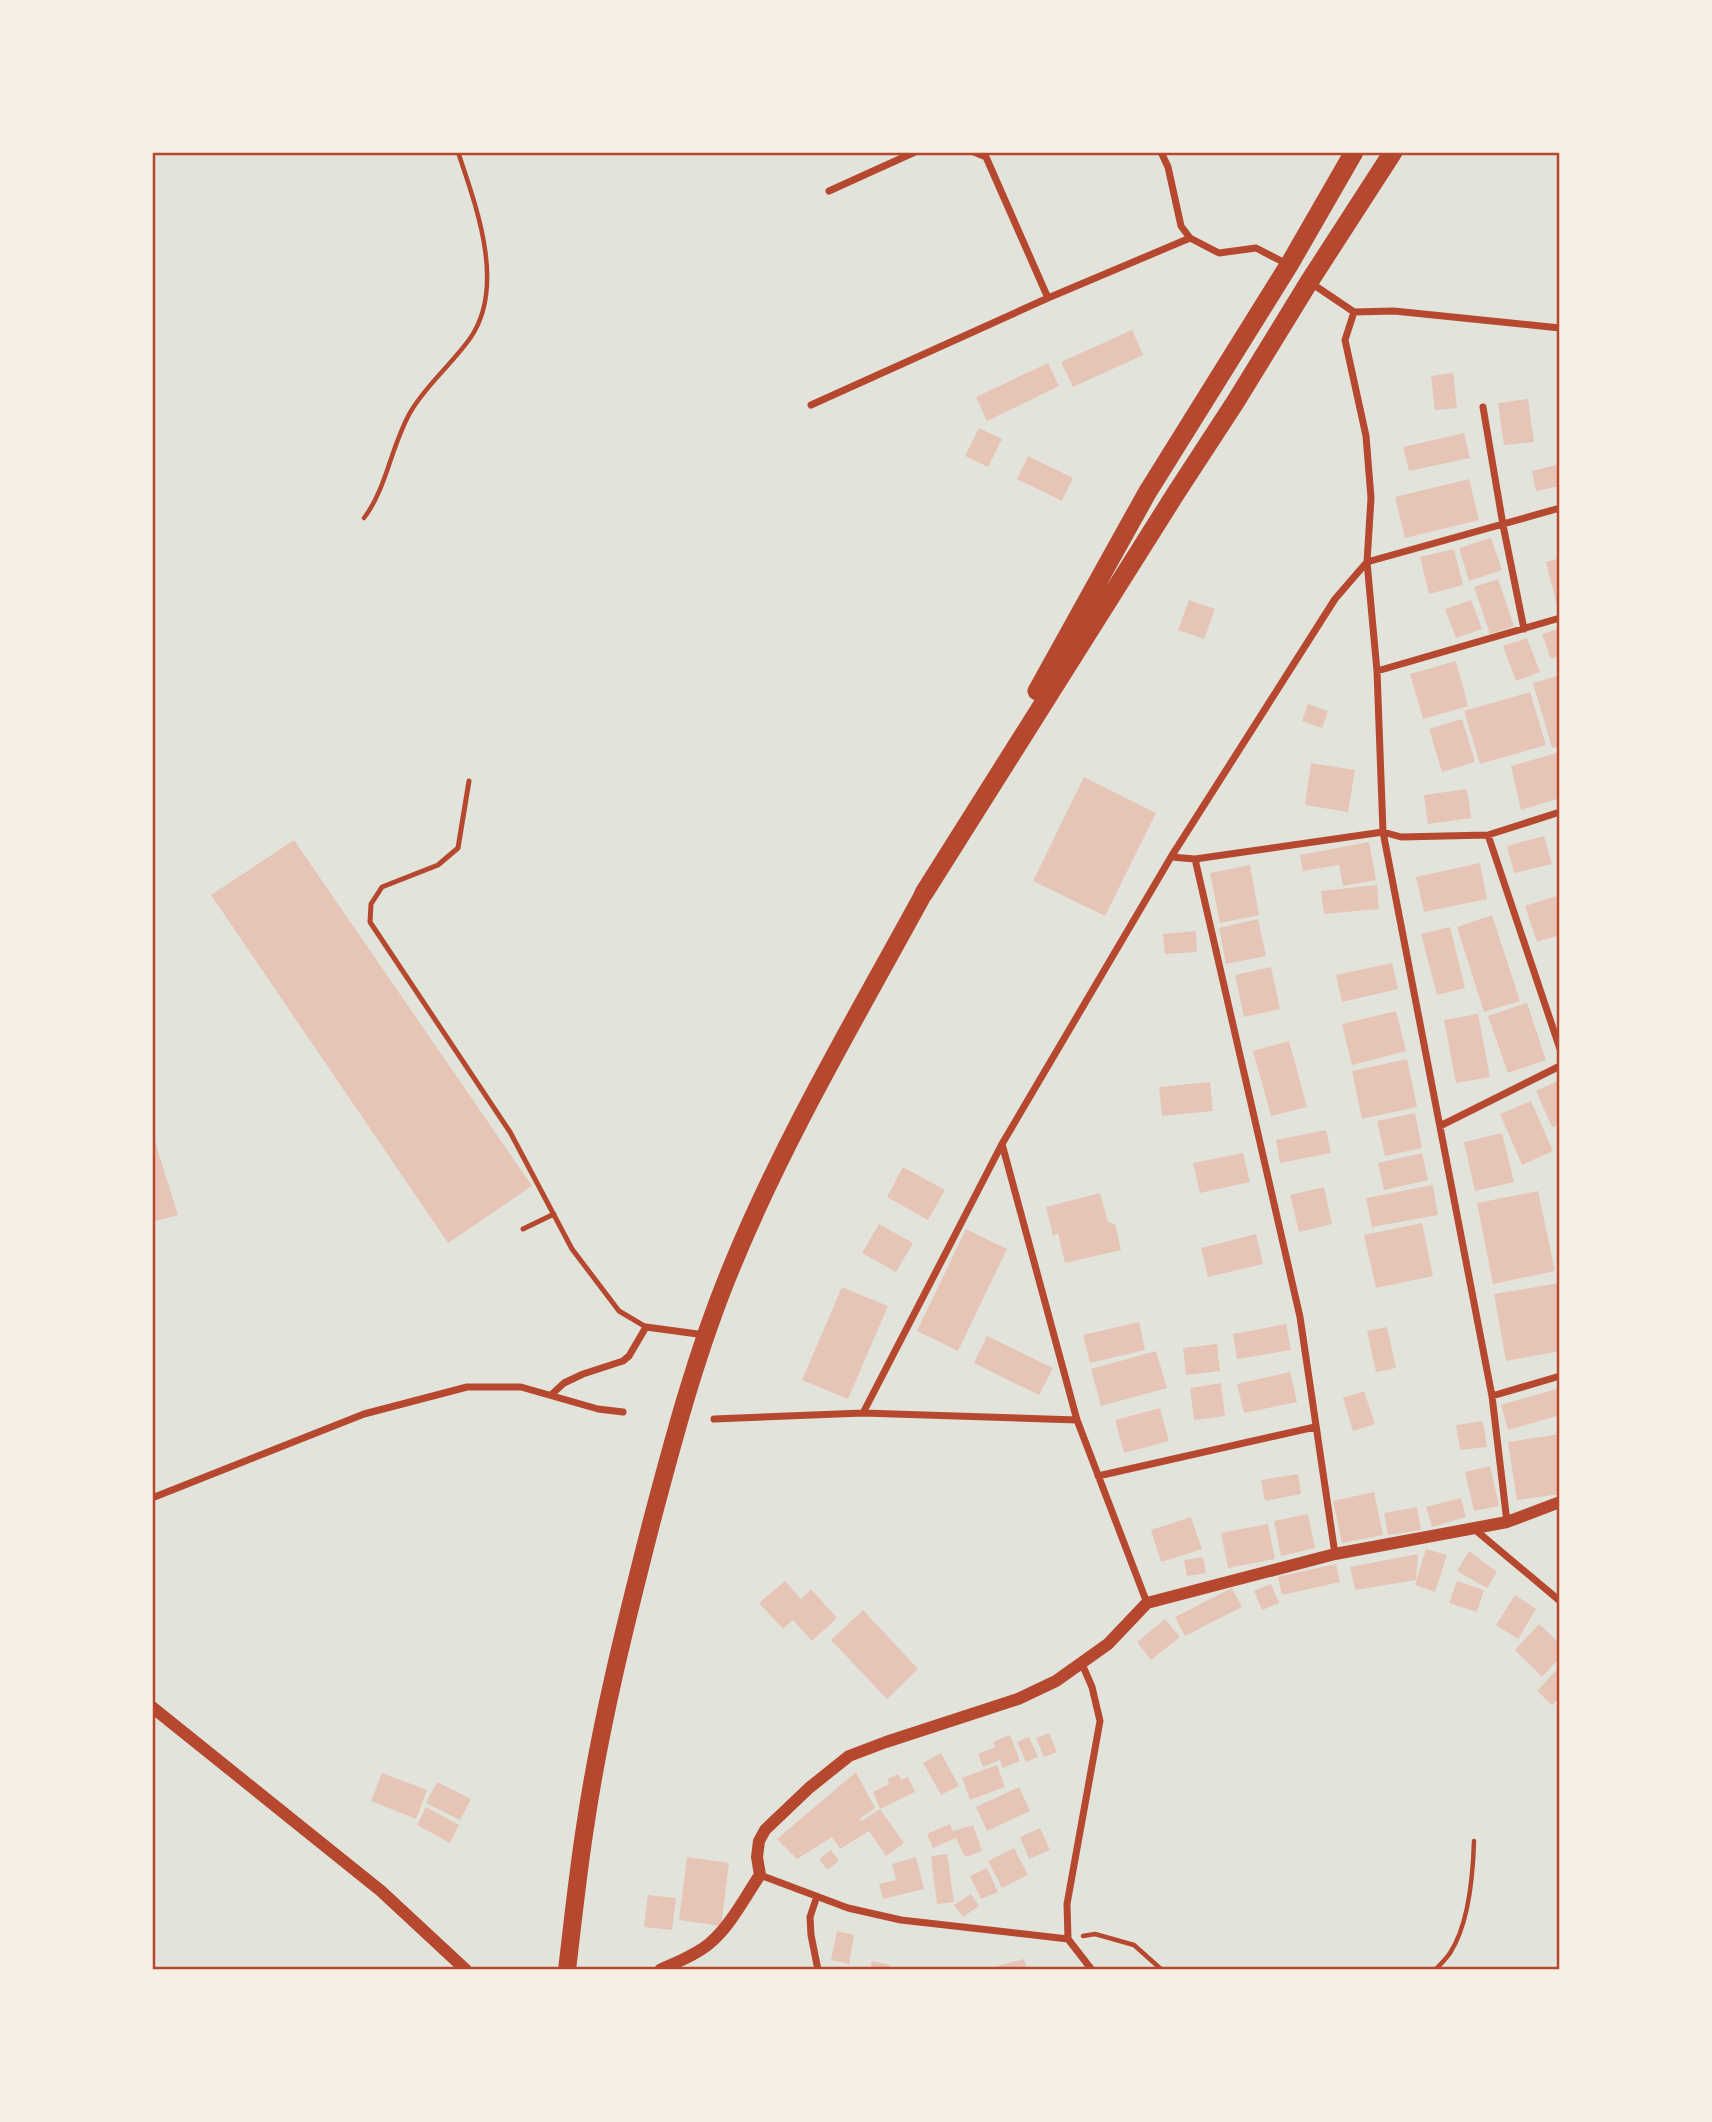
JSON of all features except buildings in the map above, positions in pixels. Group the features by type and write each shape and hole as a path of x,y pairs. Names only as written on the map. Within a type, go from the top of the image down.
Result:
{"highway":[{"path":"924,893 1147,493 1289,265 1354,152"},
{"path":"924,893 1393,152"}],"main road":[{"path":"568,1970 586,1820 611,1689 679,1418 706,1335 731,1267 770,1182 809,1104 924,893"}],"street":[{"path":"829,191 915,152"},
{"path":"974,152 986,157 1048,298"},
{"path":"1161,152 1168,167 1181,226 1190,238 1219,253 1256,248 1289,265"},
{"path":"811,405 1048,298 1190,238"},
{"path":"1309,282 1354,312 1394,311 1560,328"},
{"path":"1354,312 1345,340 1366,436 1371,498 1367,562 1377,671 1383,832 1492,1396 1507,1522"},
{"path":"1483,407 1524,629"},
{"path":"863,1413 1002,1144 1171,857 1335,599 1367,562 1560,508"},
{"path":"1377,671 1560,618"},
{"path":"1171,857 1195,859 1383,832 1401,837 1488,835 1560,812"},
{"path":"1488,835 1560,1049"},
{"path":"1195,859 1300,1317 1335,1554"},
{"path":"1440,1126 1560,1066"},
{"path":"1002,1144 1077,1420 1147,1603"},
{"path":"551,1395 564,1383 583,1374 623,1361 629,1356 646,1327 706,1335"},
{"path":"1492,1396 1560,1376"},
{"path":"152,1498 364,1414 467,1387 521,1387 598,1409 622,1412"},
{"path":"714,1419 863,1413 1077,1420"},
{"path":"1098,1476 1315,1427"},
{"path":"660,1970 709,1943 727,1923 760,1875 758,1849 765,1830 809,1788 849,1756 1018,1699 1056,1681 1108,1644 1147,1603 1335,1554 1507,1522 1560,1502"},
{"path":"1472,1528 1560,1601"},
{"path":"1082,1664 1092,1686 1100,1721 1067,1904 1068,1938 1092,1970"},
{"path":"152,1707 381,1891 466,1970"},
{"path":"760,1875 848,1908 901,1920 1068,1938"},
{"path":"817,1896 810,1917 818,1970"}],"lane":[{"path":"469,781 458,848 438,865 382,887 370,904 370,922 510,1132 572,1249 619,1311 646,1327"},
{"path":"523,1229 554,1214"}],"path":[{"path":"364,518 379,492 399,434 412,410 470,339 481,321 486,294 486,262 480,218 458,152"},
{"path":"1435,1970 1450,1954 1459,1935 1473,1873 1474,1841"},
{"path":"1068,1938 1095,1934 1134,1945 1163,1970"}],"shaded area":[{"path":"152,152 1560,152 1560,1970 152,1970"}]}
